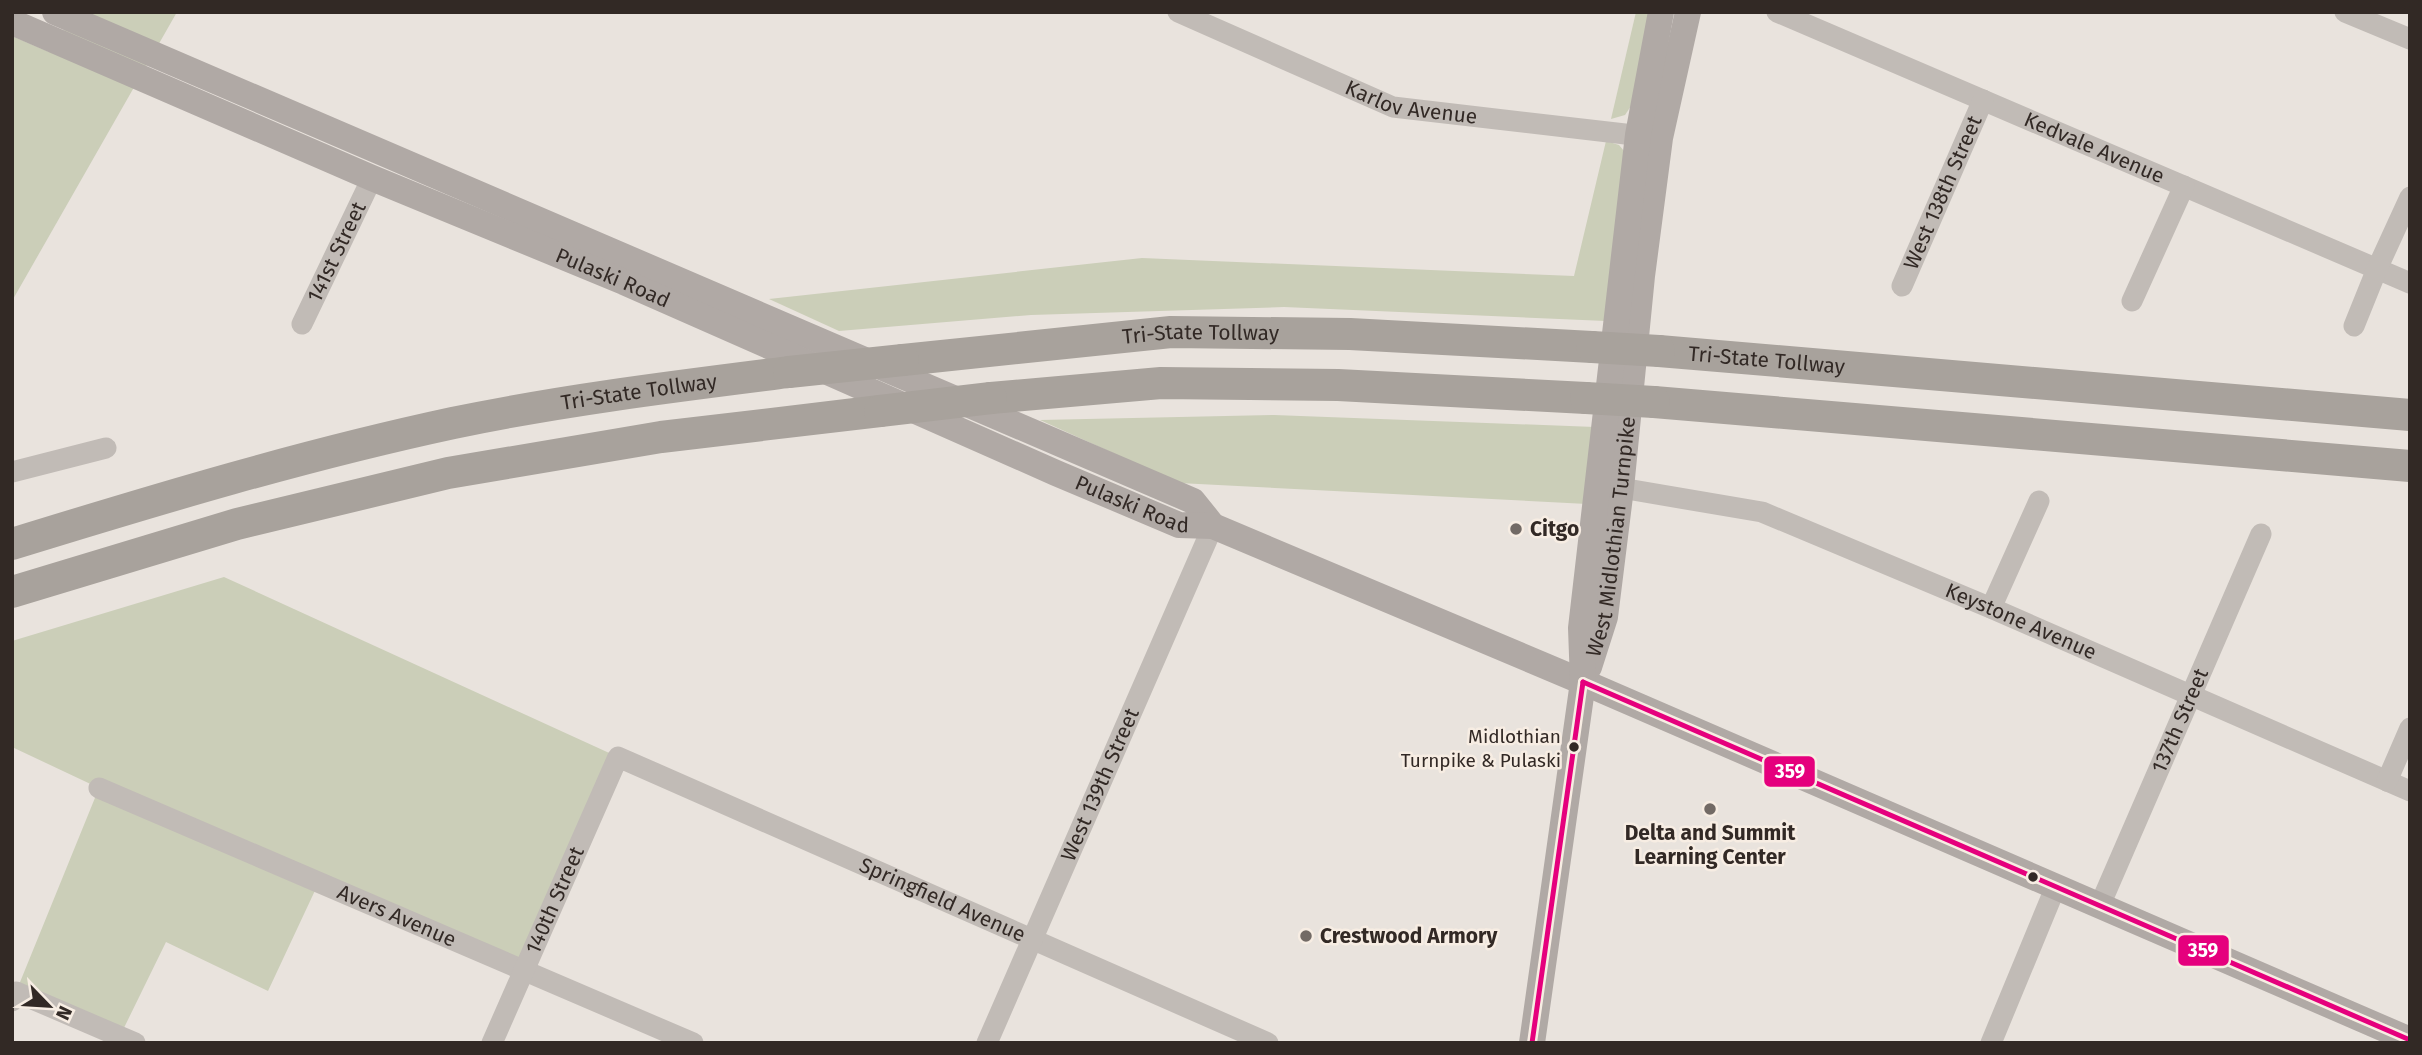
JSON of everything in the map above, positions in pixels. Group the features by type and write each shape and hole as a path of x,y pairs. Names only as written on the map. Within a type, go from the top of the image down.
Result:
{"highway":[{"name":"Tri-State Tollway","path":"12,544 241,474 454,423 669,387 1171,332 1350,334 1592,346 2410,415"},
{"path":"12,592 237,524 448,473 661,437 991,398 1161,383 1338,385 1654,402 2410,466"}],"main road":[{"name":"Pulaski Road","path":"55,12 1193,500 1213,526"},
{"name":"West Midlothian Turnpike","path":"1583,682 1581,628 1649,136 1661,12"},
{"name":"West Midlothian Turnpike","path":"1583,682 1605,617 1621,488 1642,276 1649,136 1688,12"},
{"name":"Pulaski Road","path":"12,22 372,178 624,282 1167,520 1179,525 1213,526 1583,682 2410,1040"},
{"path":"1532,1043 1583,682"}],"street":[{"name":"Karlov Avenue","path":"1178,12 1394,107 1649,136"},
{"name":"Kedvale Avenue","path":"1777,12 2410,282"},
{"path":"2345,12 2410,39"},
{"name":"West 138th Street","path":"1902,286 1983,100"},
{"name":"141st Street","path":"302,324 372,178"},
{"path":"2132,300 2184,186"},
{"path":"2354,326 2410,197"},
{"path":"12,471 106,447"},
{"name":"Keystone Avenue","path":"1621,488 1762,512 1991,608 2410,791"},
{"path":"1991,608 2039,501"},
{"name":"West 139th Street","path":"988,1043 1213,526"},
{"name":"137th Street","path":"2100,905 2261,534"},
{"path":"2387,781 2410,728"},
{"name":"Springfield Avenue","path":"618,757 1268,1043"},
{"name":"140th Street","path":"492,1043 618,757"},
{"name":"Avers Avenue","path":"99,788 693,1043"},
{"path":"1991,1043 2056,886"},
{"path":"14,997 135,1043"}],"green space":[{"path":"77,12 177,12 12,301 12,36 49,52"},
{"path":"1636,12 1652,12 1633,103 1625,115 1611,119"},
{"path":"1606,141 1619,145 1624,151 1606,321 1284,307 1031,315 839,331 769,299 1142,258 1574,276"},
{"path":"1274,415 1595,427 1587,504 1179,483 1040,420"},
{"path":"224,577 618,757 524,970 319,882 268,991 166,942 120,1036 16,992 99,788 12,747 12,641"}],"transit line":[{"name":"359","path":"1583,682 2410,1040"},
{"name":"359","path":"1532,1043 1583,682"}],"place":[{"name":"Citgo","path":"1516,529"},
{"name":"Midlothian Turnpike & Pulaski","path":"1574,747"},
{"name":"Delta and Summit Learning Center","path":"1710,809"},
{"name":"Crestwood Armory","path":"1306,936"}]}
